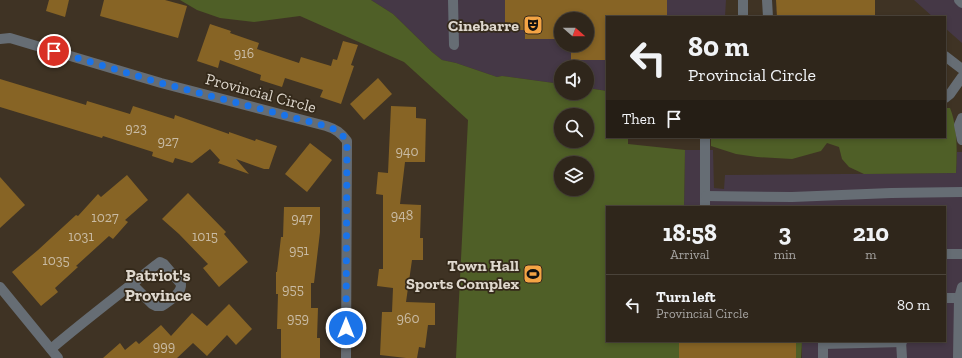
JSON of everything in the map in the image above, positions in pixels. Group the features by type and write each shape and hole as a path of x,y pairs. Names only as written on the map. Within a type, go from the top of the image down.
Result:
{"street":[{"path":"453,0 454,45"},
{"path":"743,0 743,16"},
{"path":"767,0 768,16"},
{"path":"959,0 962,3"},
{"name":"Provincial Circle","path":"0,39 10,38 161,83 326,126 342,134 347,141 346,358"},
{"path":"946,57 962,69"},
{"path":"946,97 962,77"},
{"path":"962,118 959,125 962,140"},
{"path":"705,138 705,206"},
{"path":"706,196 792,197 962,192"},
{"path":"946,254 962,254"},
{"path":"51,349 128,287 160,262 164,264 181,284 179,292 162,306 152,304 136,288 128,287"},
{"path":"0,287 58,358"},
{"path":"958,358 959,298 962,287"},
{"path":"946,298 959,298"},
{"path":"823,342 823,358"},
{"path":"902,342 902,358"}],"shaded area":[{"path":"371,0 726,0 725,16 606,16 606,91 594,89 594,60 554,60 554,83 502,76 497,77 456,63 442,60 393,14"},
{"path":"914,0 962,0 962,43 946,29 946,16 932,16"},
{"path":"685,150 713,150 714,188 724,189 725,175 956,173 957,152 962,152 962,358 802,358 802,342 946,342 946,206 684,206"}],"green space":[{"name":"Town Hall Sports Complex","path":"180,0 371,0 393,14 442,60 456,63 497,77 502,76 554,83 554,100 594,100 594,89 606,91 606,138 628,138 628,144 685,150 684,206 606,206 606,342 802,342 801,358 456,358 468,120 404,62 300,16 254,22 220,18 197,10"},
{"path":"946,108 950,108 956,132 956,173 864,174 849,167 842,159 839,147 827,143 821,151 792,159 736,154 711,146 711,138 946,138"}],"building":[{"path":"49,0 69,0 65,17 46,11"},
{"path":"104,0 165,0 187,6 178,38 100,16"},
{"name":"Cinebarre","path":"505,0 667,0 667,16 606,16 606,60 571,60 571,52 594,52 594,12 554,12 554,39 525,39 525,30 505,30"},
{"path":"776,0 875,0 875,16 777,16"},
{"path":"210,24 259,43 257,49 299,63 301,57 331,66 333,59 337,60 343,41 358,45 351,65 354,66 341,104 320,97 323,90 285,78 282,87 260,80 261,75 220,60 218,68 197,61"},
{"path":"378,78 392,94 364,120 350,104"},
{"path":"0,79 86,105 87,101 130,114 133,106 174,119 175,115 229,134 229,132 255,141 256,139 277,146 269,169 264,169 236,159 249,174 218,163 220,160 210,149 192,163 175,158 173,163 152,156 153,152 103,136 102,138 0,107"},
{"path":"391,106 416,107 416,118 426,119 425,162 405,162 400,204 421,205 420,238 423,238 423,260 412,260 406,302 435,303 435,325 428,325 425,348 419,347 417,358 380,355 382,312 392,312 393,288 377,286 379,269 383,269 383,195 376,194 378,172 388,173"},
{"path":"310,143 332,160 307,192 285,174"},
{"path":"127,175 148,200 125,220 128,222 113,239 109,236 76,266 78,267 55,288 58,292 41,306 12,272 76,215 78,216 98,194 101,197"},
{"path":"0,177 25,205 0,228"},
{"path":"188,193 226,232 224,234 248,262 219,287 203,268 208,264 162,219"},
{"path":"284,207 320,207 320,232 314,283 311,283 311,308 318,308 317,338 320,338 320,358 281,358 281,329 277,329 278,294 276,294 276,272 281,237 283,237"},
{"path":"229,304 252,329 236,345 227,335 207,356 193,343 177,358 103,358 120,343 125,350 136,341 139,344 161,325 171,336 192,313 207,326"},
{"path":"679,342 796,342 796,358 679,358"}],"place":[{"name":"Cinebarre","path":"533,25"},
{"name":"Town Hall Sports Complex","path":"533,274"}],"district":[{"name":"Patriot's Province","path":"158,285"}],"route":[{"path":"54,51 161,83 326,126 342,134 347,141 346,328"}]}
